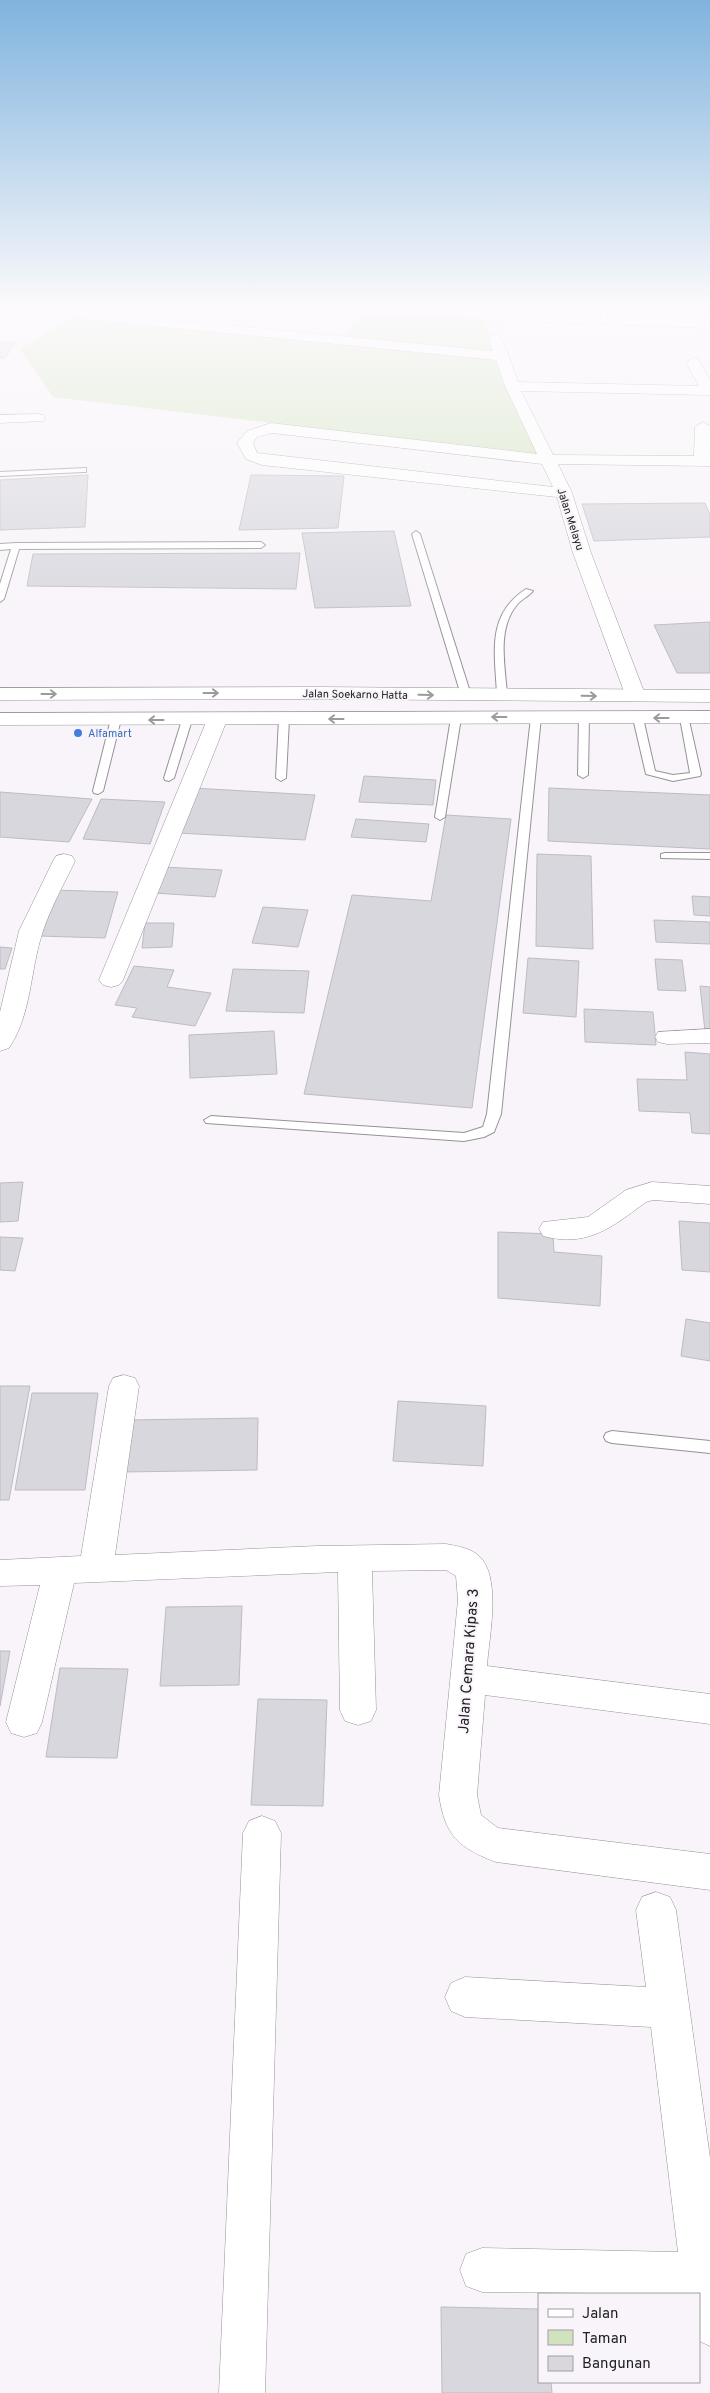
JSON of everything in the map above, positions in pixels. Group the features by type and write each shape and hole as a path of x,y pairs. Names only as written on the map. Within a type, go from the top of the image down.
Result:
{"street":[{"path":"0,419 38,418"},
{"name":"Jalan Melayu","path":"528,418 564,493 582,553 636,696"},
{"path":"564,493 262,460 251,456 245,444 252,434 271,428 549,460 706,461 703,427"},
{"name":"Jalan Soekarno Hatta","path":"0,694 710,696"},
{"name":"Jalan Soekarno Hatta","path":"0,720 710,717"},
{"path":"111,980 217,720"},
{"path":"0,1043 13,1010 31,931 64,861"},
{"path":"667,1037 710,1036"},
{"path":"553,1229 587,1228 598,1224 636,1196 652,1191 710,1195"},
{"path":"96,1570 124,1386"},
{"name":"Jalan Cemara Kipas 3","path":"0,1573 355,1558 446,1557 464,1561 473,1572 475,1600 458,1795 460,1812 468,1828 481,1839 496,1845 710,1872"},
{"path":"355,1558 358,1710"},
{"path":"24,1722 60,1571"},
{"path":"468,1678 710,1709"},
{"path":"242,2393 262,1833"},
{"path":"656,1910 710,2323"},
{"path":"465,1997 669,2008"},
{"path":"482,2270 704,2275"}],"lane":[{"path":"0,474 83,470"},
{"path":"416,534 466,695"},
{"path":"0,547 261,545"},
{"path":"0,599 16,546"},
{"path":"502,694 501,633 504,618 511,605 529,590"},
{"path":"211,1120 464,1136 479,1134 489,1128 494,1114 536,717"},
{"path":"583,775 584,717"},
{"path":"440,817 456,718"},
{"path":"638,718 650,772 660,776 690,777 696,774 696,771 684,718"},
{"path":"281,778 284,719"},
{"path":"98,791 116,720"},
{"path":"169,778 187,720"},
{"path":"665,856 710,856"},
{"path":"612,1437 710,1447"}],"green space":[{"path":"228,418 523,418 546,462 513,462 286,431 290,425"}],"building":[{"path":"88,475 85,527 0,530 0,480"},
{"path":"251,475 344,476 338,528 239,530"},
{"path":"705,503 710,515 710,537 594,541 582,504"},
{"path":"394,531 411,606 315,608 302,533"},
{"path":"300,553 296,589 27,586 33,554"},
{"path":"710,622 710,673 677,673 654,625"},
{"path":"364,776 436,780 433,805 359,802"},
{"path":"193,788 315,795 305,840 178,833"},
{"path":"549,788 710,795 710,849 548,841"},
{"path":"0,792 92,799 69,842 0,837"},
{"path":"101,799 165,802 150,844 83,839"},
{"path":"446,815 511,819 472,1108 304,1094 352,895 431,901"},
{"path":"356,819 429,824 426,842 351,837"},
{"path":"537,854 591,856 593,949 536,946"},
{"path":"163,867 222,870 215,897 154,893"},
{"path":"53,890 118,892 105,938 39,936"},
{"path":"692,896 710,897 710,916 694,915"},
{"path":"263,907 308,910 298,947 252,943"},
{"path":"654,920 710,922 710,944 656,942"},
{"path":"145,923 174,923 172,947 142,948"},
{"path":"0,947 12,948 5,969 0,969"},
{"path":"528,958 579,961 576,1017 523,1013"},
{"path":"655,959 682,960 686,991 658,990"},
{"path":"134,966 174,970 167,987 211,993 195,1026 132,1017 137,1008 115,1005"},
{"path":"233,969 309,971 304,1013 226,1011"},
{"path":"700,986 710,987 710,1031 705,1031"},
{"path":"584,1009 653,1012 656,1045 585,1042"},
{"path":"274,1031 277,1074 190,1078 189,1035"},
{"path":"685,1052 710,1054 710,1134 692,1133 690,1113 639,1111 637,1079 687,1080"},
{"path":"23,1182 18,1221 0,1222 0,1183"},
{"path":"679,1221 710,1223 710,1272 682,1270"},
{"path":"498,1232 553,1234 554,1252 602,1256 600,1306 498,1298"},
{"path":"0,1237 23,1238 15,1271 0,1270"},
{"path":"686,1319 710,1323 710,1361 681,1356"},
{"path":"0,1386 30,1386 9,1500 0,1500"},
{"path":"32,1393 98,1393 85,1490 15,1490"},
{"path":"398,1401 486,1406 483,1466 393,1461"},
{"path":"258,1418 257,1470 122,1472 127,1420"},
{"path":"242,1606 239,1685 160,1686 166,1607"},
{"path":"0,1651 10,1651 0,1706"},
{"path":"60,1668 128,1669 117,1758 46,1757"},
{"path":"258,1699 327,1700 323,1806 251,1805"},
{"path":"441,2307 538,2309 538,2383 551,2383 552,2393 442,2393"}],"place":[{"name":"Alfamart","path":"78,733"}]}
